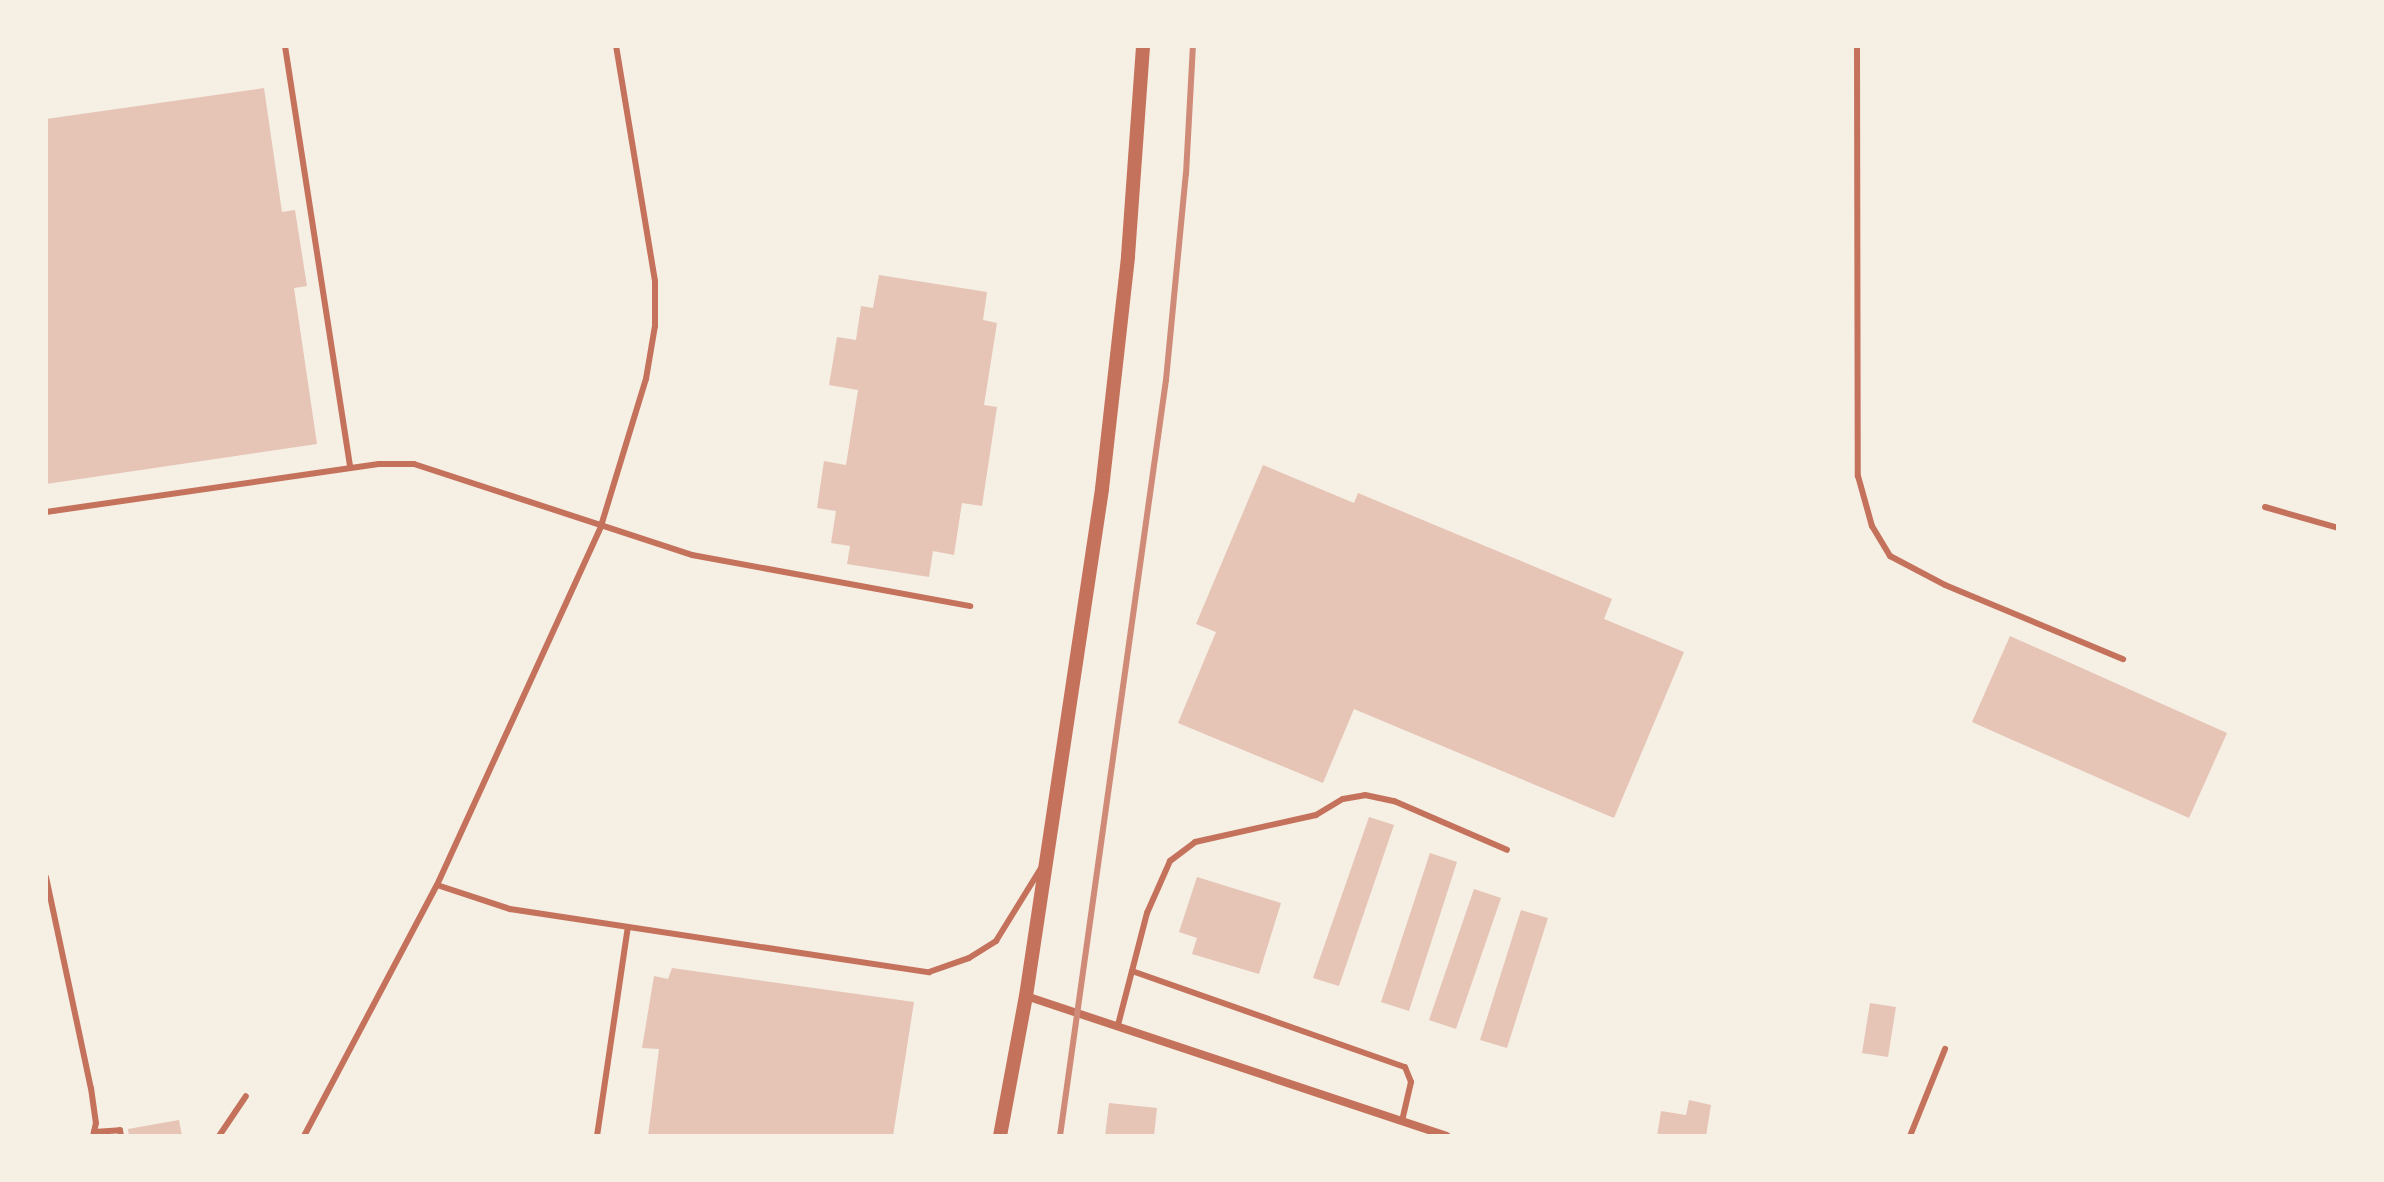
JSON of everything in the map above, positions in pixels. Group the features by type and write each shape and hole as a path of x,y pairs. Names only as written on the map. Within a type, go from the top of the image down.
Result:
{"street":[{"path":"1000,1136 1026,996 1116,380 1143,46"},
{"path":"1026,996 1446,1136"}],"lane":[{"path":"285,46 350,468"},
{"path":"304,1136 437,885 601,526 646,379 655,326 655,281 616,46"},
{"path":"1857,46 1858,476 1872,526 1890,556 1945,585 2123,659"},
{"path":"46,512 350,468 414,464 715,560 970,606"},
{"path":"2265,507 2338,528"},
{"path":"1118,1025 1147,913 1170,861 1195,842 1316,815 1343,799 1365,795 1394,801 1507,850"},
{"path":"437,885 510,909 929,972 969,958 996,941 1045,860"},
{"path":"46,877 91,1088 94,1134 120,1130 121,1136"},
{"path":"597,1136 628,927"},
{"path":"1132,971 1405,1067 1411,1082 1402,1121"},
{"path":"1910,1136 1945,1049"},
{"path":"219,1136 246,1096"}],"building":[{"path":"264,88 282,212 295,210 307,286 294,288 317,444 46,484 46,119"},
{"path":"879,275 987,292 983,320 997,323 984,405 997,407 982,506 962,503 954,555 933,551 929,577 847,564 850,546 831,543 836,511 817,508 824,461 846,465 858,390 829,385 837,337 856,340 861,306 873,308"},
{"path":"1263,465 1354,503 1358,493 1612,599 1604,619 1684,652 1614,818 1354,709 1323,783 1178,723 1216,632 1196,624"},
{"path":"2010,636 2227,733 2189,818 1972,722"},
{"path":"1369,817 1394,825 1339,986 1313,978"},
{"path":"1430,853 1457,862 1409,1011 1381,1002"},
{"path":"1197,877 1281,903 1259,974 1192,954 1197,938 1179,932"},
{"path":"1474,889 1501,898 1456,1029 1429,1020"},
{"path":"1521,910 1548,918 1507,1048 1480,1040"},
{"path":"672,968 914,1002 893,1136 648,1136 659,1049 642,1048 654,976 668,979"},
{"path":"1870,1003 1896,1007 1888,1057 1862,1053"},
{"path":"1689,1100 1711,1105 1706,1136 1657,1136 1661,1111 1686,1115"},
{"path":"1109,1103 1157,1108 1154,1136 1105,1136"},
{"path":"179,1120 182,1136 129,1136 128,1129"}],"railway":[{"path":"1060,1136 1166,380 1186,174 1193,46"}]}
